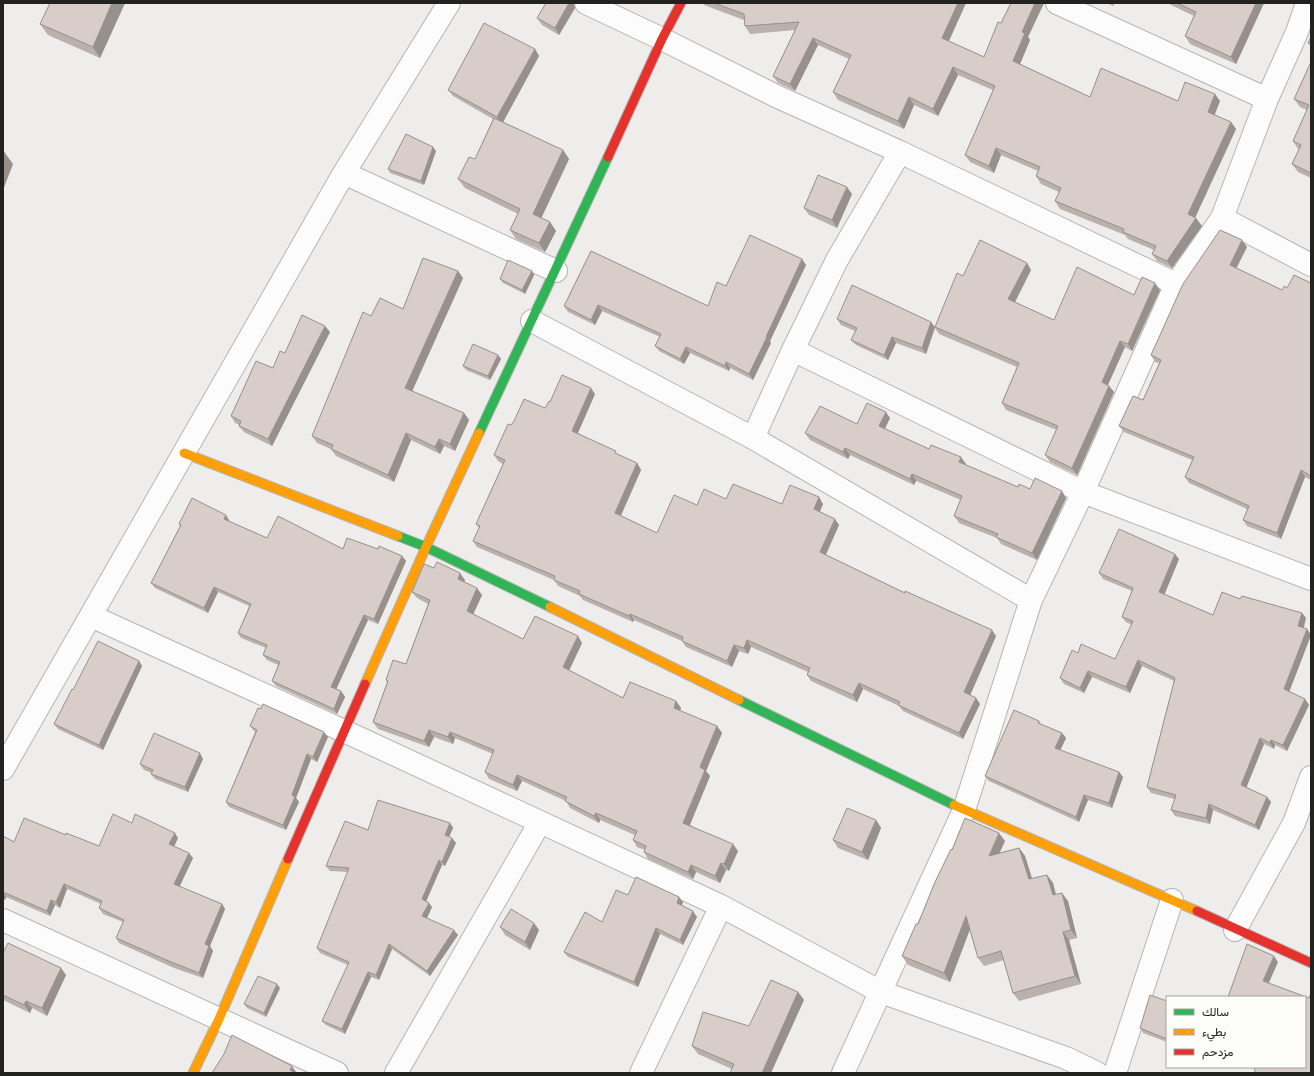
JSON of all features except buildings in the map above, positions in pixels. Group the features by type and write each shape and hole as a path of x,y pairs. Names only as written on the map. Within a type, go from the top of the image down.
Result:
{"street":[{"path":"3,769 344,172 449,3"},
{"path":"586,3 778,97 900,152 1176,284"},
{"path":"193,1073 219,1019 426,547 556,271 662,39 681,3"},
{"path":"1057,3 1267,98"},
{"path":"843,1073 964,810 1031,600 1083,492 1176,284 1222,218 1267,98 1297,32 1307,3"},
{"path":"754,438 793,350 837,260 900,152"},
{"path":"344,172 556,271"},
{"path":"1222,218 1311,265"},
{"path":"532,321 754,438 1031,600"},
{"path":"793,350 1083,492 1311,579"},
{"path":"184,453 426,547 964,810 1172,900 1311,963"},
{"path":"91,616 344,731 721,906 881,992 1064,1065 1097,1073"},
{"path":"1236,930 1303,826 1311,777"},
{"path":"396,1073 540,822"},
{"path":"1115,1073 1172,900"},
{"path":"641,1073 721,906"},
{"path":"3,920 337,1073"}],"traffic: fast":[{"path":"479,433 608,157"},
{"path":"398,536 426,547 550,607"},
{"path":"739,700 954,805"}],"traffic: slow":[{"path":"365,684 479,433"},
{"path":"184,453 398,536"},
{"path":"550,607 739,700"},
{"path":"954,805 1197,911"},
{"path":"193,1073 219,1019 288,859"}],"traffic: jam":[{"path":"608,157 662,39 681,3"},
{"path":"288,859 365,684"},
{"path":"1197,911 1311,963"}]}
